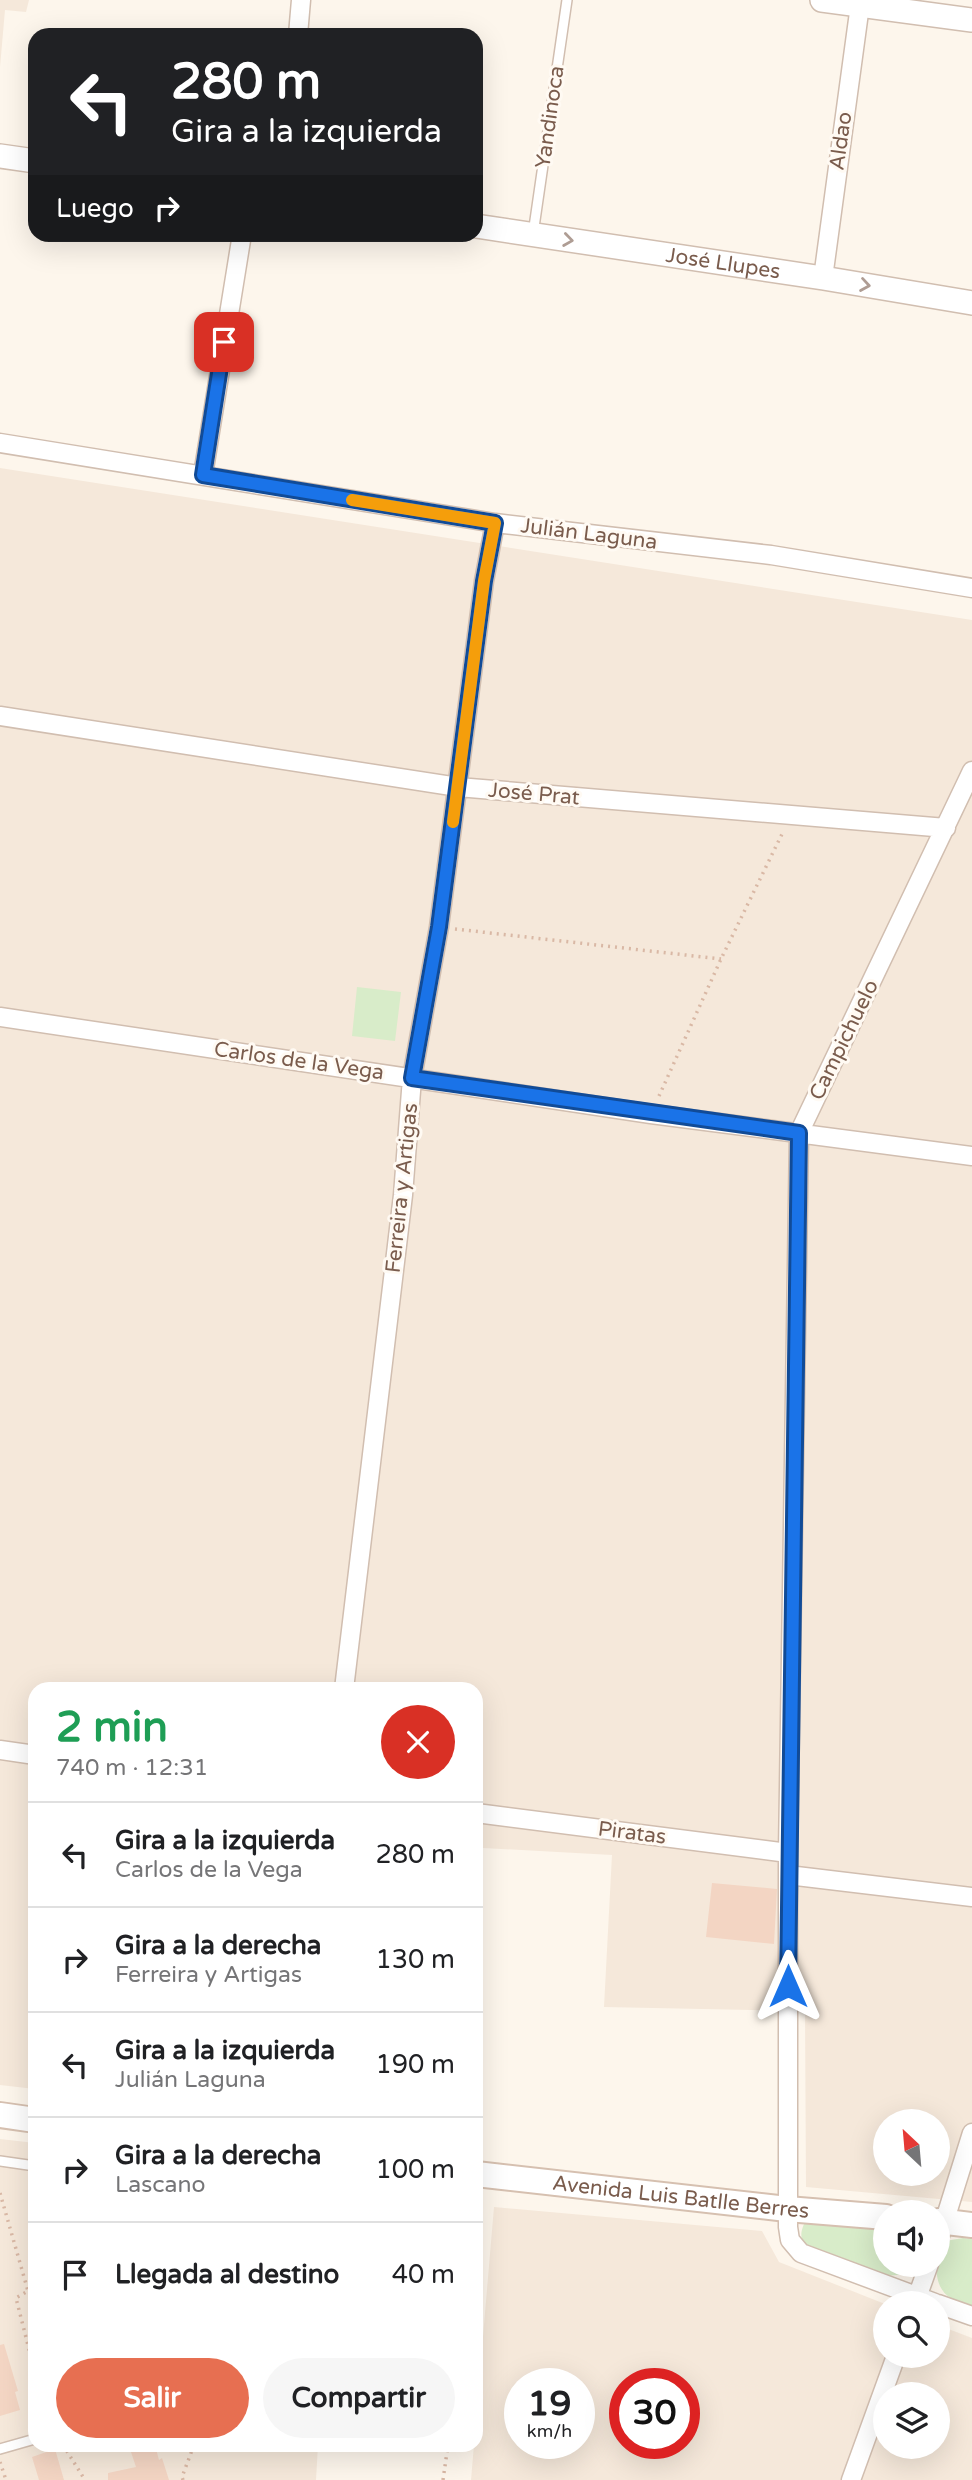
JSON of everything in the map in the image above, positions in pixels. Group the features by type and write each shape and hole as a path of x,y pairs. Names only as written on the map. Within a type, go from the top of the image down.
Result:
{"main road":[{"path":"0,2115 28,2119"},
{"name":"Avenida Luis Batlle Berres","path":"483,2175 787,2209 873,2216"},
{"path":"950,2227 972,2225"}],"street":[{"path":"299,28 301,0"},
{"path":"842,2 972,20"},
{"name":"Aldao","path":"823,278 842,2"},
{"path":"0,156 28,161"},
{"name":"José Llupes","path":"483,227 972,303"},
{"path":"203,475 241,242"},
{"name":"Julián Laguna","path":"0,443 495,523 771,555 972,589"},
{"name":"Ferreira y Artigas","path":"345,1682 403,1195 412,1078 439,927 484,581 495,523"},
{"name":"José Prat","path":"0,716 458,787 946,828"},
{"name":"Campichuelo","path":"894,2291 801,2253 790,2240 787,2209 788,1853 799,1133 972,771"},
{"name":"Carlos de la Vega","path":"0,1017 651,1114 972,1156"},
{"path":"0,1750 28,1754"},
{"name":"Piratas","path":"483,1814 788,1853"},
{"path":"788,1875 972,1897"},
{"path":"950,2200 972,2133"},
{"name":"Campichuelo","path":"950,2309 972,2316"},
{"path":"851,2480 892,2368"}],"lane":[{"name":"Yandinoca","path":"533,235 567,0"},
{"path":"0,2161 28,2165"},
{"path":"0,2449 28,2442"}],"path":[{"path":"651,1114 721,959 791,816"},
{"path":"439,927 721,959"},
{"path":"0,2193 28,2291 16,2298 28,2345"},
{"path":"67,2452 85,2480"},
{"path":"183,2480 191,2452"},
{"path":"443,2480 447,2452"},
{"path":"0,2462 6,2480"}],"shaded area":[{"path":"0,0 29,0 26,12 5,10 0,67"},
{"path":"0,468 972,620 972,2202 806,2187 805,2011 604,2007 612,1855 483,1848 483,1682 28,1682 28,2088 0,2085"},
{"path":"0,2139 28,2142 28,2452 318,2452 316,2480 0,2480"},
{"path":"494,2207 762,2231 779,2262 873,2299 873,2368 950,2368 950,2330 972,2338 972,2480 471,2480 473,2452 483,2452 483,2337"}],"green space":[{"path":"357,987 401,992 395,1041 352,1036"},
{"path":"811,2220 873,2228 873,2272 807,2247 801,2233 804,2224"},
{"path":"972,2239 972,2307 950,2298 950,2291 943,2291 939,2282 938,2277 950,2277 950,2240"}],"building":[{"path":"712,1883 777,1889 774,1944 706,1937"},
{"path":"4,2344 18,2391 15,2392 20,2410 0,2416 0,2345"},
{"path":"56,2452 64,2480 39,2480 32,2457"},
{"path":"131,2452 157,2452 159,2460 162,2458 169,2480 108,2480 108,2473 136,2467"}],"slow traffic":[{"path":"352,500 495,523 484,581 453,822"}],"route":[{"path":"224,342 203,475 495,523 484,581 430,987 412,1078 799,1133 788,1986"}]}
